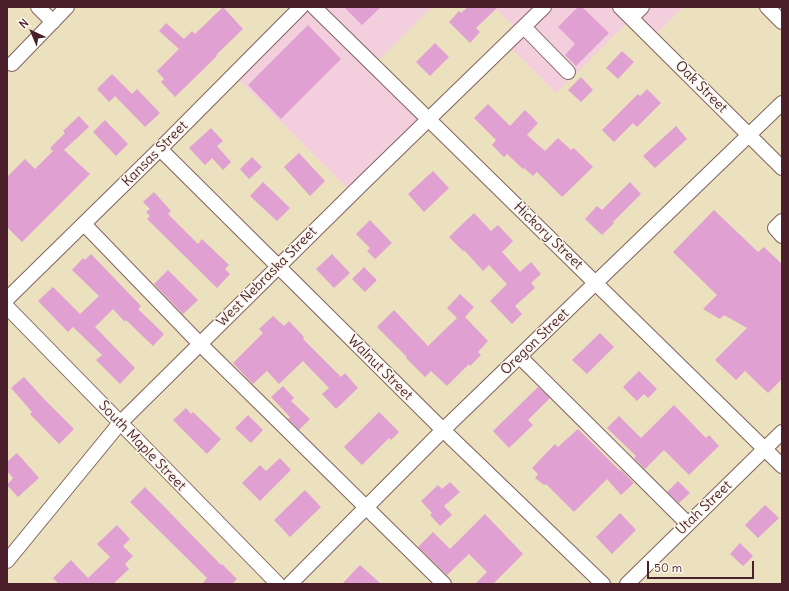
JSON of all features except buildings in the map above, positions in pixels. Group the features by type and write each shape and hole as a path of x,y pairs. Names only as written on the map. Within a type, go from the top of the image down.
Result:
{"street":[{"path":"38,7 53,22"},
{"path":"12,64 67,7"},
{"name":"Kansas Street","path":"7,299 160,149 301,7"},
{"name":"Hickory Street","path":"314,7 782,466"},
{"name":"West Nebraska Street","path":"7,561 120,423 278,266 544,7"},
{"name":"Oak Street","path":"620,7 782,168"},
{"path":"631,18 642,7"},
{"path":"767,7 782,22"},
{"path":"524,27 568,72"},
{"name":"Oregon Street","path":"290,584 443,430 782,103"},
{"name":"Walnut Street","path":"160,149 443,430 603,584"},
{"path":"782,221 775,228 782,236"},
{"path":"84,224 200,344 444,584"},
{"name":"South Maple Street","path":"7,307 278,584"},
{"path":"520,356 688,524"},
{"name":"Utah Street","path":"627,584 782,432"}],"shaded area":[{"path":"306,7 432,7 375,64 428,116 350,191 236,77"},
{"path":"494,7 542,7 517,30"},
{"path":"548,7 615,7 629,21 556,93 508,45"},
{"path":"623,7 683,7 653,37"}]}
